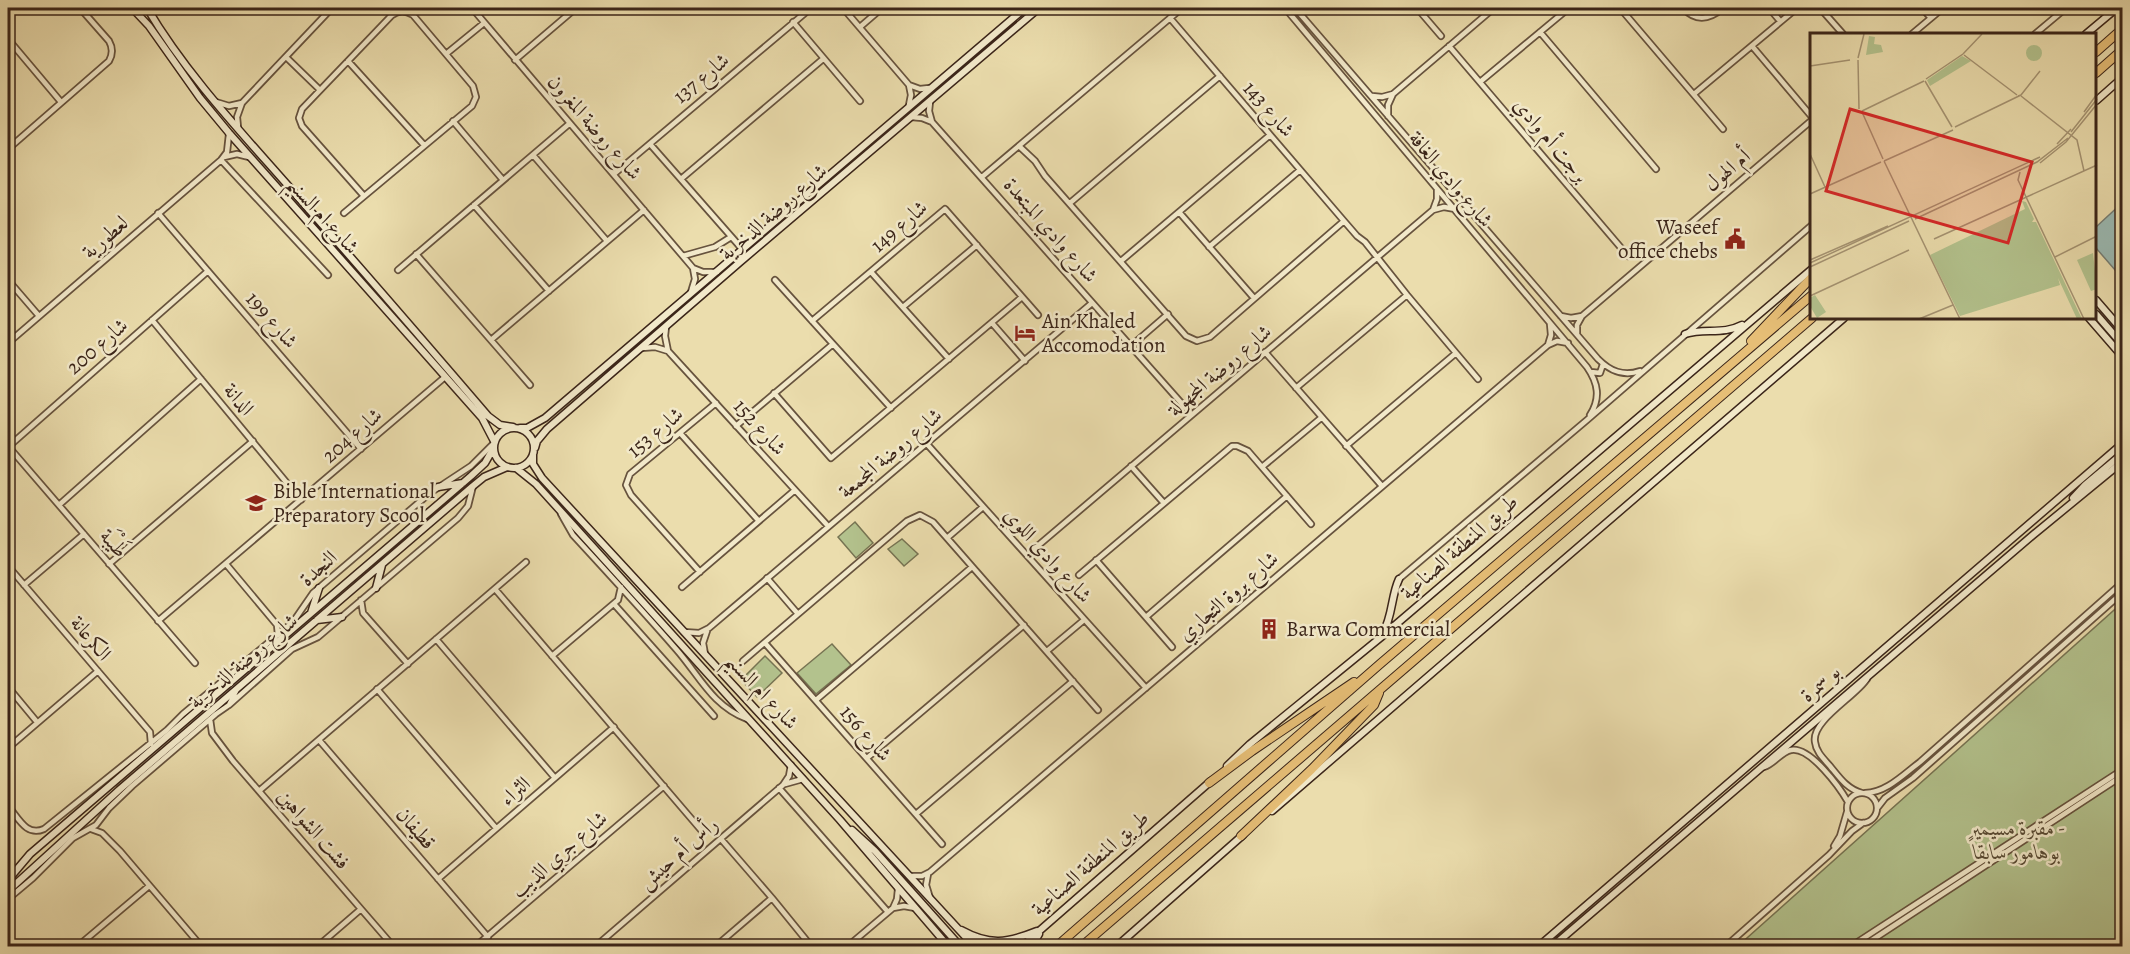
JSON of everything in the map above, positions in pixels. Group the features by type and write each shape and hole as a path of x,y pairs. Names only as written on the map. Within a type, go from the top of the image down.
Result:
{"highway":[{"path":"2097,51 2122,29"},
{"path":"2097,73 2121,52"},
{"path":"1734,361 1769,321 1810,280"},
{"name":"طريق المنطقة الصناعية","path":"1057,946 1380,664 1810,297"},
{"path":"1082,946 1810,320"},
{"path":"1209,783 1266,741 1380,664"},
{"path":"1241,836 1312,769 1374,705 1382,689"}],"street":[{"path":"8,149 112,56 109,41 80,8"},
{"name":"شارع ام السنيم","path":"132,8 149,26 195,91 249,157 482,418 494,445"},
{"name":"شارع ام السنيم","path":"147,8 185,63 239,130 488,416 500,425 516,428"},
{"path":"239,130 237,117 242,103 333,8"},
{"name":"شارع روضة المغرون","path":"472,8 693,268"},
{"path":"515,60 576,8"},
{"name":"شارع 137","path":"614,174 811,8"},
{"path":"843,8 909,85 911,95 909,105"},
{"path":"860,27 882,8"},
{"name":"شارع روضة الذخرية","path":"516,428 526,428 545,418 1025,8"},
{"name":"شارع روضة الذخرية","path":"534,451 537,441 547,429 1039,8"},
{"path":"982,177 1182,8"},
{"name":"شارع وادي الغافة","path":"1285,8 1591,372 1598,395 1596,405 1587,420"},
{"name":"شارع وادي الغافة","path":"1295,8 1603,364 1623,374 1645,369"},
{"path":"1418,8 1441,36"},
{"path":"1389,116 1388,105 1393,94 1494,8"},
{"path":"1480,82 1569,8"},
{"path":"1620,8 1723,129"},
{"path":"1683,8 1692,17 1703,18 1716,14 1723,8"},
{"path":"1769,8 1780,21"},
{"path":"1694,94 1797,8"},
{"path":"1820,8 1842,33"},
{"path":"1922,8 1931,18"},
{"path":"1913,33 1943,8"},
{"path":"2036,33 2067,8"},
{"path":"2087,33 2117,8"},
{"path":"344,213 472,106 476,97 473,86 413,15 402,11 392,15 302,109 299,118 302,126 364,196"},
{"name":"شارع 143","path":"1170,18 1344,221 1365,242 1478,379"},
{"path":"793,22 860,101"},
{"path":"446,54 484,23"},
{"path":"1540,32 1656,169"},
{"path":"8,40 61,102"},
{"name":"برجت أم وادي","path":"1449,46 1628,256"},
{"path":"1752,46 1810,117"},
{"path":"286,57 320,90"},
{"path":"681,179 823,58"},
{"path":"348,61 424,146"},
{"path":"1070,203 1220,76"},
{"path":"2097,100 2122,78"},
{"path":"909,85 920,89 932,87"},
{"path":"1371,96 1382,97 1393,94"},
{"path":"930,100 929,111 933,122"},
{"path":"216,102 229,106 242,103"},
{"path":"911,117 933,122"},
{"path":"453,121 503,180"},
{"name":"أم الهول","path":"1582,316 1810,121"},
{"name":"شارع وادي المبتعدة","path":"933,122 1191,414"},
{"path":"398,270 569,124"},
{"path":"222,159 229,146 229,133"},
{"path":"1121,261 1270,135"},
{"path":"650,144 743,250"},
{"path":"1019,146 1035,160 1046,176 1192,340 1203,340 1344,221"},
{"path":"222,159 237,154 249,157"},
{"path":"533,154 607,241"},
{"path":"222,159 328,275"},
{"name":"لعطورية","path":"8,343 222,159"},
{"path":"1209,247 1300,170"},
{"path":"1433,210 1437,200 1437,188"},
{"path":"474,205 549,291"},
{"path":"1433,210 1444,207 1455,209"},
{"name":"شارع 149","path":"812,321 945,209 1038,315"},
{"path":"491,340 644,210"},
{"name":"شارع روضة المجهولة","path":"1027,555 1433,210"},
{"path":"1179,212 1254,298"},
{"name":"شارع 199","path":"158,213 361,449"},
{"name":"طريق المنطقة الصناعية","path":"1399,579 1810,227"},
{"path":"683,256 715,247 731,237"},
{"path":"903,307 977,245"},
{"path":"416,254 531,385"},
{"path":"690,295 694,285 693,268 708,273 718,272"},
{"name":"شارع 200","path":"8,446 208,271"},
{"name":"طريق المنطقة الصناعية","path":"1022,946 1209,783 1250,744 1380,638 1810,271"},
{"path":"871,272 949,358"},
{"path":"8,280 39,316"},
{"path":"775,280 891,408"},
{"path":"1296,388 1407,295"},
{"path":"774,393 831,458 1022,297"},
{"path":"2097,301 2122,330"},
{"name":"شارع روضة المجمعة","path":"709,628 1092,303"},
{"path":"1131,346 1168,314"},
{"path":"2097,315 2122,344"},
{"path":"1560,316 1571,318 1582,316"},
{"path":"1577,335 1577,324 1582,316"},
{"name":"الدانة","path":"152,320 301,500"},
{"path":"1117,946 1241,836 1842,320"},
{"path":"2091,320 2122,356"},
{"path":"1685,334 1703,330 1726,332 1751,321"},
{"path":"992,322 1025,361"},
{"path":"1548,345 1551,335 1550,323"},
{"path":"666,327 668,351"},
{"path":"1548,345 1557,341 1568,343"},
{"path":"736,426 833,344"},
{"name":"شارع بروة التجاري","path":"909,876 918,877 930,872 1548,345"},
{"path":"642,348 655,346 668,351"},
{"name":"شارع 152","path":"668,351 828,526"},
{"path":"1265,352 1382,486"},
{"path":"1346,446 1456,353"},
{"path":"1591,372 1600,373 1603,364"},
{"name":"شارع 204","path":"158,621 445,377"},
{"path":"59,505 201,379"},
{"name":"شارع 153","path":"699,572 631,495 626,485 630,474 716,403"},
{"path":"1262,466 1321,418"},
{"path":"516,428 531,435 534,451 527,464 516,468 507,467 499,462 494,445 501,432 516,428"},
{"path":"680,433 758,520"},
{"path":"109,564 253,441"},
{"name":"شارع وادي اللوي","path":"926,443 1146,688"},
{"name":"بو سمرة","path":"1539,946 2122,444"},
{"name":"شارع روضة الذخرية","path":"9,871 464,483 484,463 494,445"},
{"name":"النجدة","path":"8,806 28,829 41,831 163,734 183,714 290,625 309,597 319,588 438,488 467,470 494,445"},
{"name":"طَيْبَة","path":"8,446 195,663"},
{"path":"1079,575 1163,502 1232,447 1243,447 1311,524"},
{"name":"شارع ام السنيم","path":"534,451 533,464 542,478 974,946"},
{"path":"2058,514 2085,485 2122,453"},
{"name":"بو سمرة","path":"1557,945 2058,514 2122,462"},
{"path":"1131,466 1163,502"},
{"name":"شارع روضة الذخرية","path":"8,891 119,789 472,486 484,477 507,467"},
{"name":"شارع ام السنيم","path":"516,468 536,484 804,779 947,946"},
{"path":"438,488 464,483"},
{"path":"8,899 73,838 90,829 197,730 292,649 314,639 342,617 461,515 468,506 472,486"},
{"path":"682,588 795,490"},
{"path":"1146,617 1287,496"},
{"path":"947,538 983,507"},
{"name":"شارع ام السنيم","path":"561,511 573,536 684,658 711,695 731,712 750,720"},
{"path":"743,661 914,517 920,515 927,517 947,538 1098,710"},
{"path":"24,585 84,534"},
{"path":"1096,560 1172,647"},
{"path":"259,791 526,562"},
{"path":"226,564 277,625 278,635"},
{"path":"376,588 382,564"},
{"name":"الكرعانة","path":"8,566 150,732"},
{"path":"816,700 972,567"},
{"path":"767,578 798,614"},
{"path":"1380,638 1391,616 1394,591 1399,579"},
{"path":"1829,855 1840,836 1848,802 1852,797 1886,788 1920,762 2122,583"},
{"path":"616,602 621,587"},
{"path":"310,615 319,588"},
{"path":"495,589 702,830"},
{"path":"1727,946 1829,855 1852,831 1870,822 1885,798 1913,778 2122,593"},
{"path":"552,656 616,602 630,597"},
{"path":"361,600 363,613"},
{"path":"616,602 714,716"},
{"path":"350,609 363,613 408,664"},
{"path":"317,620 342,617"},
{"path":"1047,651 1084,620"},
{"path":"277,625 290,625"},
{"path":"867,758 1024,626"},
{"path":"684,632 699,633 709,628"},
{"path":"705,654 704,638 709,628"},
{"path":"436,639 555,777"},
{"name":"شارع 156","path":"765,643 942,844"},
{"path":"8,748 98,671"},
{"path":"1869,677 1860,689 1821,723 1814,734 1817,750 1845,783 1854,791 1874,798 1878,807"},
{"path":"916,814 1073,681"},
{"path":"229,705 239,686"},
{"path":"8,687 38,722"},
{"path":"699,699 705,688"},
{"path":"378,689 496,828"},
{"path":"699,699 711,695"},
{"path":"183,714 195,713"},
{"path":"197,730 212,733 210,719"},
{"name":"الثراء","path":"438,879 614,728"},
{"path":"151,744 150,732 163,734"},
{"name":"فشت الشواهين","path":"212,733 393,946"},
{"name":"قطيفان","path":"319,740 488,937"},
{"path":"1761,768 1770,765 1793,749 1802,752 1819,766 1848,802"},
{"path":"128,771 129,759"},
{"name":"رأس أم حيش","path":"781,787 789,776 791,765"},
{"path":"1853,946 2122,770"},
{"path":"1863,946 2122,777"},
{"name":"رأس أم حيش","path":"596,946 781,787 793,780 804,779"},
{"name":"شارع جري الذيب","path":"476,946 664,786"},
{"path":"781,787 890,910"},
{"path":"117,802 119,789"},
{"path":"1847,812 1853,821 1863,824"},
{"path":"100,820 102,833"},
{"path":"840,820 875,851 960,946"},
{"path":"90,829 102,833 122,854 201,946"},
{"path":"721,838 811,946"},
{"name":"شارع روضة الذخرية","path":"8,880 30,854"},
{"path":"930,872 926,885 930,898"},
{"path":"27,874 38,873"},
{"path":"78,946 149,886"},
{"path":"848,946 890,910 897,899 898,889"},
{"path":"716,946 772,898"},
{"path":"890,910 904,906 915,908"},
{"path":"318,946 362,909"},
{"path":"955,927 978,939 995,942 1011,940 1043,929"},
{"path":"1032,946 1043,929"},
{"path":"87,939 93,946"}],"green space":[{"path":"855,522 873,543 856,558 838,537"},
{"path":"902,539 918,554 904,566 888,549"},
{"name":"مقبرة مسيمير - بوهامور سابقاً","path":"2122,603 2122,946 1738,946"},
{"path":"832,644 851,665 816,694 797,673"},
{"path":"765,656 782,673 757,697 741,680"}],"water":[{"path":"2122,203 2122,278 2097,249 2097,226"}],"place":[{"name":"Waseef office chebs","path":"1735,239"},
{"name":"Ain Khaled Accomodation","path":"1025,333"},
{"name":"Bible International Preparatory Scool","path":"256,503"},
{"name":"Barwa Commercial","path":"1269,629"}]}
